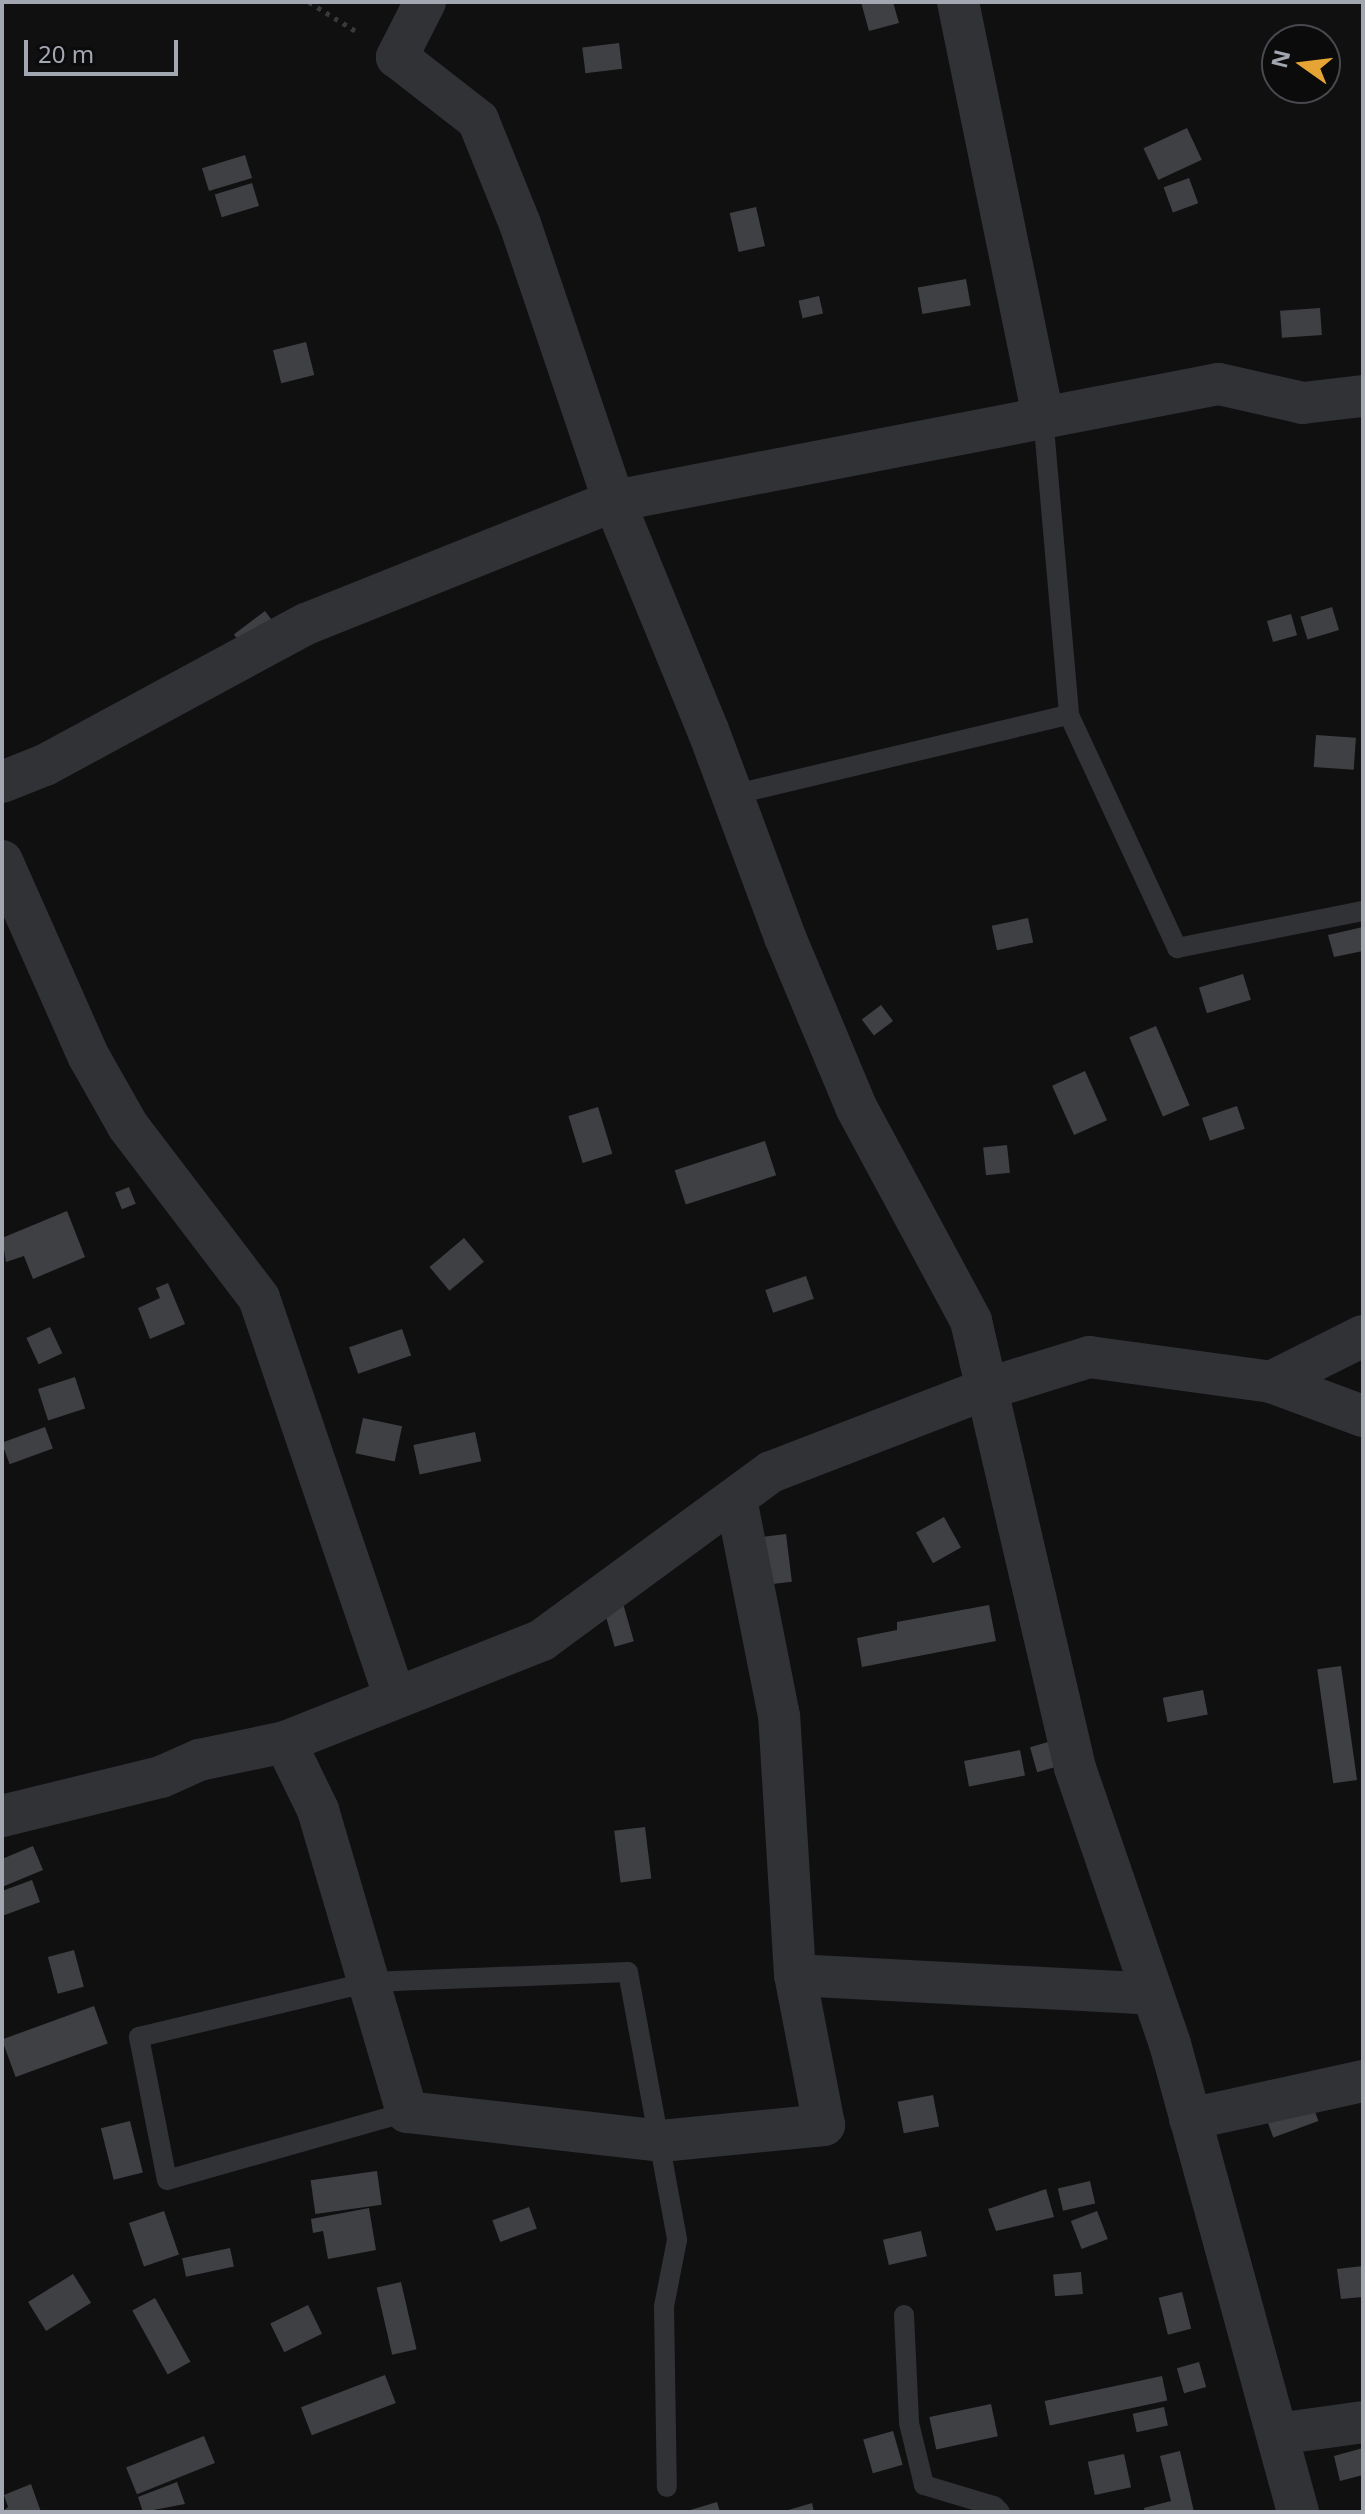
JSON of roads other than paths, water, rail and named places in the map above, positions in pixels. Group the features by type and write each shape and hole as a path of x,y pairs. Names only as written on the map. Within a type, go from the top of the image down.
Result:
{"street":[{"path":"425,2 397,57 478,120 520,224 614,501 856,1107 971,1321 1075,1768 1152,1994 1190,2119 1298,2512"},
{"path":"958,2 1043,416"},
{"path":"2,782 45,765 306,624 614,501 1219,384 1303,403 1363,396"},
{"path":"2,861 89,1057 128,1126 259,1298 395,1697"},
{"path":"1271,1382 1363,1336"},
{"path":"2,1816 161,1777 199,1760 285,1742 542,1640 771,1472 989,1388 1089,1357 1271,1382 1363,1416"},
{"path":"285,1742 318,1810 407,2112 661,2141 824,2125 795,1975 779,1716 736,1498"},
{"path":"795,1975 1152,1994"},
{"path":"1190,2119 1363,2081"},
{"path":"1277,2434 1363,2422"}],"lane":[{"path":"1043,416 1069,715 1177,948 1363,911"},
{"path":"732,795 1069,715"},
{"path":"407,2112 167,2180 139,2037 369,1982 628,1972 677,2240 664,2306 667,2487"},
{"path":"904,2315 909,2423 924,2485 1000,2512"}]}
